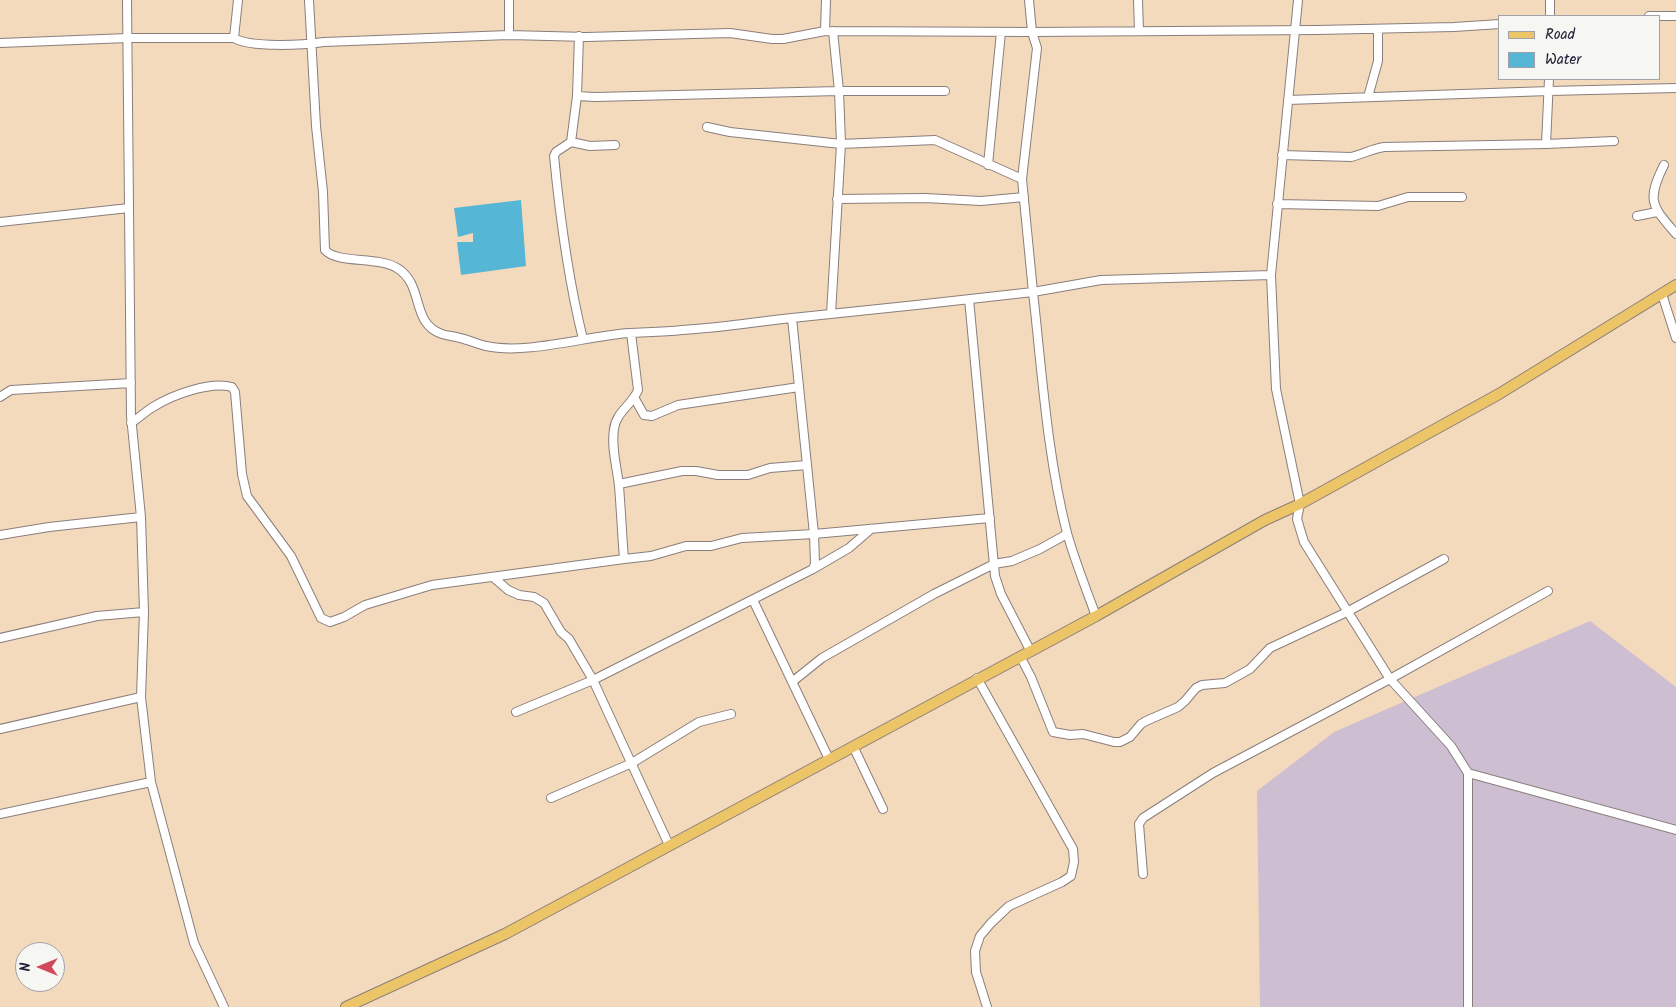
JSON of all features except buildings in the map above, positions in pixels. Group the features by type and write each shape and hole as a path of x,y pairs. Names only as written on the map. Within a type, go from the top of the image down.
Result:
{"main road":[{"path":"346,1007 505,934 977,678 1096,616 1265,520 1300,504 1499,394 1676,285"}],"street":[{"path":"127,0 132,423 141,517 144,612 141,698 151,782 194,943 224,1007"},
{"path":"234,38 238,0"},
{"path":"309,0 316,126 323,192 325,250 329,255 385,262 398,268 409,280 417,296 423,320 429,328 442,334 460,337 486,346 511,348 630,333 683,330 1033,292 1101,280 1271,276"},
{"path":"509,0 509,35"},
{"path":"826,0 839,91 841,144 831,314"},
{"path":"1029,0 1032,32 1038,48 1022,179 1033,292 1055,475 1067,534 1096,616"},
{"path":"1138,0 1139,30"},
{"path":"1298,0 1271,276 1276,389 1300,504 1297,519 1304,542 1390,679 1451,746 1468,773 1468,1007"},
{"path":"1550,0 1550,15"},
{"path":"1661,16 1676,16"},
{"path":"0,43 128,38 234,38 247,44 311,44 509,35 578,36 730,33 783,39 829,30 1000,32 1295,30 1454,27 1498,24"},
{"path":"1368,97 1378,61 1378,29"},
{"path":"988,164 1000,32"},
{"path":"571,142 577,96 578,36"},
{"path":"1546,144 1549,80"},
{"path":"1288,100 1549,90 1676,88"},
{"path":"577,96 945,91"},
{"path":"707,127 730,132 841,144 935,140 1022,179"},
{"path":"1282,155 1351,156 1384,147 1614,141"},
{"path":"583,339 574,303 558,199 554,156 556,152 571,142 590,146 615,145"},
{"path":"1664,165 1654,185 1652,195 1657,212 1676,234"},
{"path":"837,199 925,198 981,201 1024,197"},
{"path":"1277,204 1378,206 1408,197 1462,197"},
{"path":"0,222 129,208"},
{"path":"1637,216 1657,212"},
{"path":"1662,294 1676,338"},
{"path":"969,299 995,576 1000,594 1030,650"},
{"path":"792,318 814,534 815,564 813,569"},
{"path":"624,559 619,484 614,452 614,428 617,418 634,399 638,390 630,333"},
{"path":"0,396 11,390 131,383"},
{"path":"132,423 154,406 184,392 224,385 232,387 242,474 247,496 291,556 321,618 330,622 344,617 365,605 432,586 651,556 686,546 711,546 742,538 814,534 990,518"},
{"path":"634,399 644,415 652,416 678,405 799,387"},
{"path":"619,484 682,471 748,476 770,468 807,465"},
{"path":"0,535 49,527 141,517"},
{"path":"516,712 593,680 813,569 849,548 872,528"},
{"path":"792,682 822,658 934,594 994,564 1012,561 1040,549 1067,534"},
{"path":"1020,656 1053,732 1070,735 1083,734 1120,742 1130,737 1141,724 1178,707 1196,688 1202,685 1225,683 1250,669 1270,648 1347,612 1444,559"},
{"path":"493,577 508,590 534,597 544,603 561,632 569,639 593,680 669,845"},
{"path":"1143,874 1139,824 1143,818 1213,773 1390,679 1548,590"},
{"path":"753,600 829,759"},
{"path":"0,638 97,616 144,612"},
{"path":"977,678 1073,849 1074,862 1071,876 1062,882 1008,906 991,922 980,936 975,950 976,972 987,1007"},
{"path":"0,729 141,698"},
{"path":"551,798 632,763 699,722 731,714"},
{"path":"853,746 883,809"},
{"path":"1468,773 1676,830"},
{"path":"0,814 151,782"}],"shaded area":[{"path":"1590,621 1676,687 1676,1007 1260,1007 1257,791 1334,732"}],"water":[{"path":"521,200 526,266 461,275 457,242 473,242 473,233 458,237 454,208"}]}
